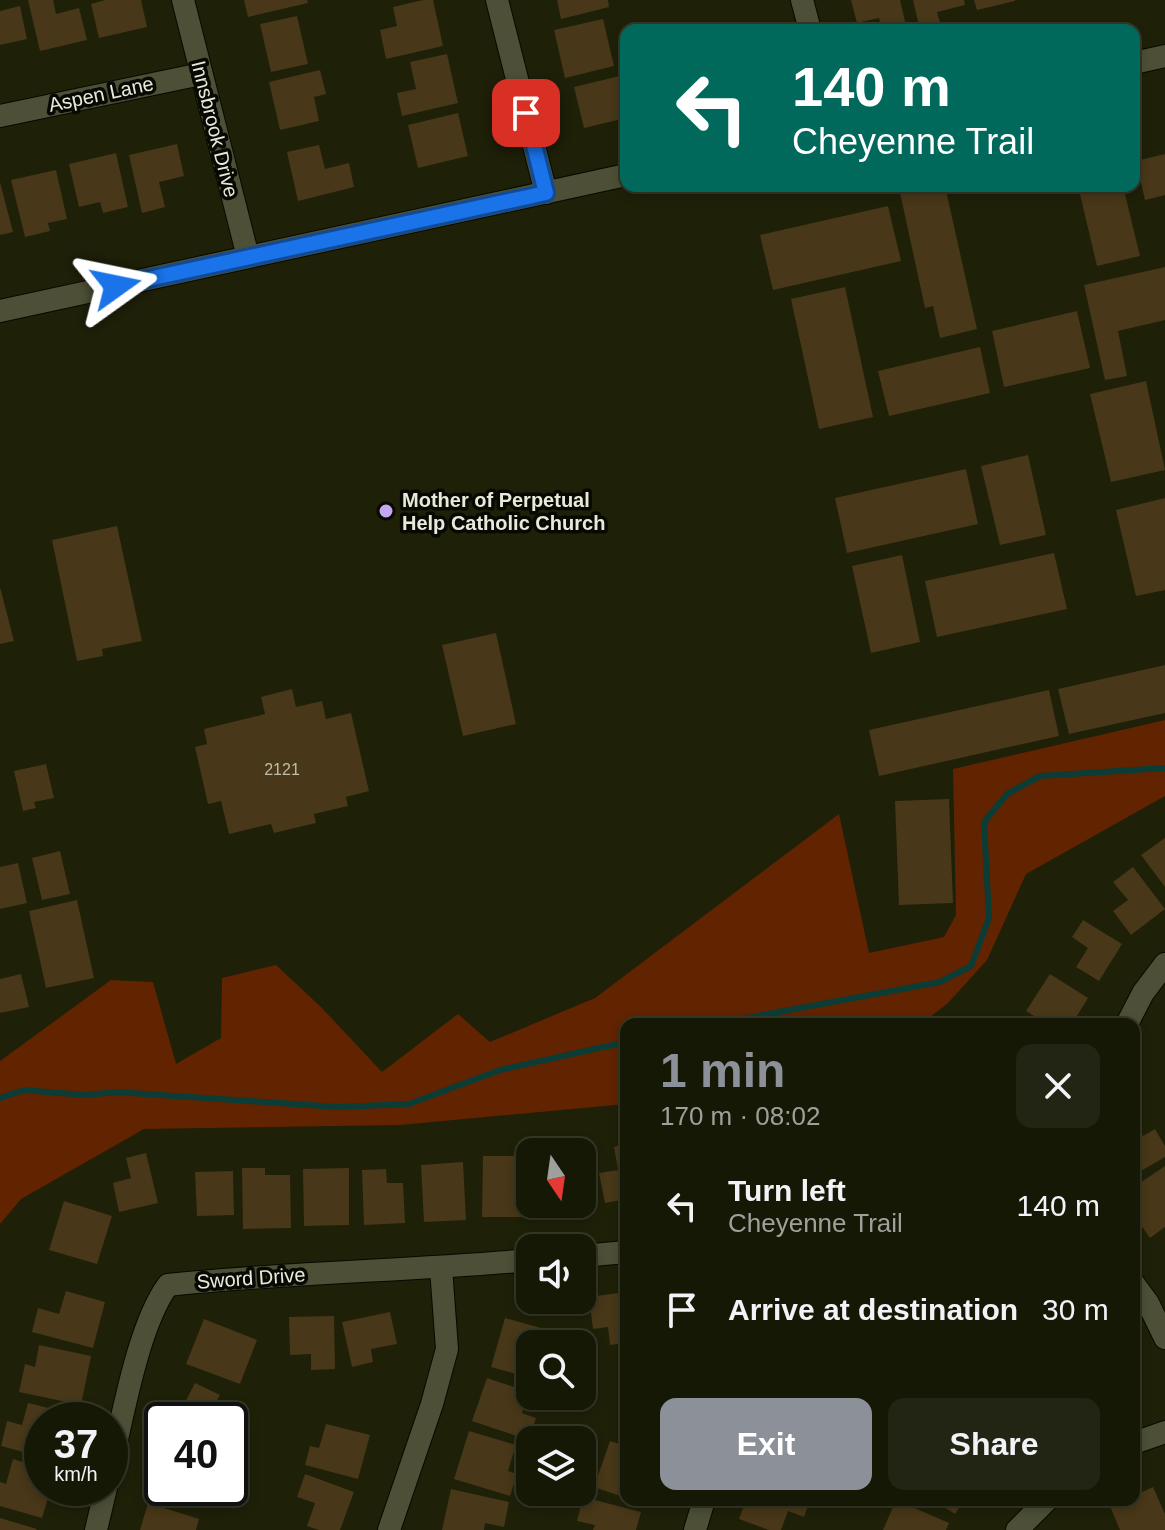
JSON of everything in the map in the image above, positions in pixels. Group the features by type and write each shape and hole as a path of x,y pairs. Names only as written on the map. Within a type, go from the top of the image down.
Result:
{"street":[{"name":"Innsbrook Drive","path":"183,0 248,257"},
{"path":"497,0 546,193"},
{"path":"802,0 808,24"},
{"path":"1140,62 1165,56"},
{"name":"Aspen Lane","path":"0,116 201,74"},
{"path":"0,311 620,176"},
{"path":"1130,1018 1143,993 1165,964"},
{"path":"596,1255 620,1253"},
{"name":"Sword Drive","path":"127,1402 156,1301 168,1285 258,1275 441,1268 516,1261"},
{"path":"389,1530 432,1404 447,1349 441,1268"},
{"path":"1140,1292 1165,1338"},
{"path":"1140,1441 1165,1432"},
{"path":"96,1530 102,1506"},
{"path":"695,1530 702,1506"},
{"path":"1017,1530 1041,1506"}],"shaded area":[{"path":"1165,720 1165,796 1026,874 987,960 948,1003 929,1018 620,1018 620,1105 400,1125 144,1129 21,1199 0,1224 0,1061 111,980 153,982 176,1064 221,1038 222,978 276,965 322,1008 382,1072 458,1014 490,1042 595,998 839,814 869,953 944,937 956,915 953,769"}],"building":[{"path":"28,0 53,0 56,14 79,8 87,40 40,51"},
{"path":"105,0 141,0 147,27 99,38 91,4"},
{"path":"244,0 307,0 308,3 248,17"},
{"path":"433,0 443,46 386,59 380,30 397,26 393,7"},
{"path":"557,0 608,0 609,7 561,19"},
{"path":"851,0 900,0 906,24 880,24 879,18 857,23"},
{"path":"913,0 964,0 965,5 937,12 940,24 919,24"},
{"path":"974,0 1015,0 1015,1 977,10"},
{"path":"20,6 27,39 0,45 0,11"},
{"path":"297,16 308,64 271,72 260,24"},
{"path":"603,19 614,66 565,78 554,30"},
{"path":"447,54 458,103 402,116 397,93 416,89 410,62"},
{"path":"320,70 326,94 314,97 319,121 280,130 269,82"},
{"path":"620,76 620,119 584,128 574,87"},
{"path":"458,113 468,156 418,168 408,125"},
{"path":"177,144 184,176 159,182 165,207 142,213 129,155"},
{"path":"319,145 325,169 349,163 354,187 298,201 287,152"},
{"path":"116,153 128,207 103,213 100,202 79,207 69,164"},
{"path":"1165,154 1165,195 1145,200 1140,160"},
{"path":"56,170 67,219 48,223 50,231 25,237 11,180"},
{"path":"0,182 13,232 0,235"},
{"path":"900,192 946,192 977,329 940,338 933,306 925,308"},
{"path":"1079,192 1124,192 1140,256 1097,266"},
{"path":"888,206 901,261 773,290 760,235"},
{"path":"1165,267 1165,320 1118,331 1127,376 1105,380 1084,285"},
{"path":"845,287 873,417 819,429 791,299"},
{"path":"1077,311 1090,368 1004,387 992,331"},
{"path":"980,347 990,393 889,416 878,371"},
{"path":"1146,381 1165,470 1111,482 1090,394"},
{"path":"1028,455 1046,535 1000,545 981,466"},
{"path":"966,469 978,524 847,553 835,498"},
{"path":"1165,498 1165,590 1136,596 1116,510"},
{"path":"117,526 142,641 102,649 103,656 77,661 52,540"},
{"path":"1054,553 1067,609 937,637 925,581"},
{"path":"902,555 920,642 871,653 852,566"},
{"path":"0,587 14,641 0,644"},
{"path":"496,633 516,724 463,736 442,645"},
{"path":"1165,665 1165,713 1069,734 1058,689"},
{"path":"292,689 296,707 322,701 326,719 351,713 369,791 346,797 348,806 314,814 316,823 274,833 271,824 229,834 221,801 208,804 195,747 207,744 204,729 265,714 261,697"},
{"path":"1049,690 1059,736 879,776 869,730"},
{"path":"46,764 54,798 34,802 36,808 23,811 14,771"},
{"path":"949,799 953,903 899,905 895,801"},
{"path":"1165,838 1165,887 1141,855"},
{"path":"60,851 70,894 42,900 32,858"},
{"path":"18,863 27,903 0,909 0,867"},
{"path":"1133,867 1165,909 1131,935 1113,911 1128,900 1113,882"},
{"path":"77,900 94,978 46,988 29,911"},
{"path":"1083,920 1122,944 1099,981 1076,967 1088,948 1072,937"},
{"path":"21,974 29,1007 0,1013 0,979"},
{"path":"1050,974 1088,998 1076,1018 1037,1018 1026,1011"},
{"path":"1155,1129 1165,1146 1165,1157 1140,1172 1140,1131 1143,1136"},
{"path":"620,1146 620,1200 605,1203 599,1173 618,1170 614,1147"},
{"path":"146,1153 158,1203 119,1212 113,1183 131,1178 126,1158"},
{"path":"483,1156 516,1156 516,1217 482,1217"},
{"path":"463,1162 466,1220 424,1222 421,1165"},
{"path":"1165,1166 1165,1227 1150,1238 1140,1224 1140,1183"},
{"path":"242,1168 265,1168 265,1175 290,1175 291,1228 243,1229"},
{"path":"349,1168 349,1225 304,1226 303,1169"},
{"path":"386,1169 387,1183 403,1183 405,1223 364,1225 362,1170"},
{"path":"233,1171 234,1215 197,1216 195,1172"},
{"path":"64,1201 112,1216 97,1264 49,1250"},
{"path":"66,1291 105,1302 93,1348 32,1332 38,1308 59,1314"},
{"path":"620,1293 620,1344 610,1345 608,1327 593,1329 591,1314 596,1314 596,1296"},
{"path":"390,1312 397,1344 371,1349 373,1362 352,1367 342,1322"},
{"path":"334,1316 335,1369 311,1370 311,1354 290,1355 289,1317"},
{"path":"505,1318 541,1328 516,1330 516,1374 491,1367"},
{"path":"204,1319 257,1340 240,1384 186,1364"},
{"path":"39,1345 91,1356 82,1402 19,1392 25,1364 35,1367"},
{"path":"487,1378 516,1388 516,1410 523,1410 522,1413 536,1418 533,1426 516,1426 516,1436 472,1421"},
{"path":"195,1383 220,1395 216,1402 185,1402"},
{"path":"24,1418 24,1452 1,1446 7,1421 22,1425"},
{"path":"326,1424 370,1435 358,1479 305,1465 310,1446 319,1448"},
{"path":"469,1431 516,1445 508,1471 516,1474 510,1496 454,1479"},
{"path":"610,1441 620,1444 620,1496 596,1488"},
{"path":"13,1459 24,1462 24,1506 46,1506 42,1518 0,1506 0,1482 6,1484"},
{"path":"305,1474 354,1492 340,1530 319,1530 307,1526 315,1503 297,1497"},
{"path":"1153,1487 1165,1514 1165,1530 1120,1530 1110,1506 1140,1506 1140,1493"},
{"path":"451,1489 509,1502 504,1527 485,1523 484,1530 442,1530"},
{"path":"596,1500 641,1512 636,1530 593,1530 595,1525 577,1521 581,1506 596,1506"},
{"path":"147,1506 158,1506 199,1519 196,1530 140,1530"},
{"path":"744,1506 808,1506 804,1517 788,1511 781,1530 769,1530 739,1519"},
{"path":"893,1506 910,1506 949,1523 946,1530 883,1530"},
{"path":"942,1506 960,1506 955,1514"},
{"path":"0,1518 37,1529 0,1530"}],"waterway":[{"path":"746,1018 940,982 971,966 989,918 984,822 1007,794 1040,776 1165,768"},
{"path":"0,1098 24,1090 85,1095 117,1092 338,1107 409,1104 500,1070 620,1043"}],"place":[{"name":"Mother of Perpetual Help Catholic Church","path":"386,511"}],"route":[{"path":"116,286 546,193 526,113"}]}
